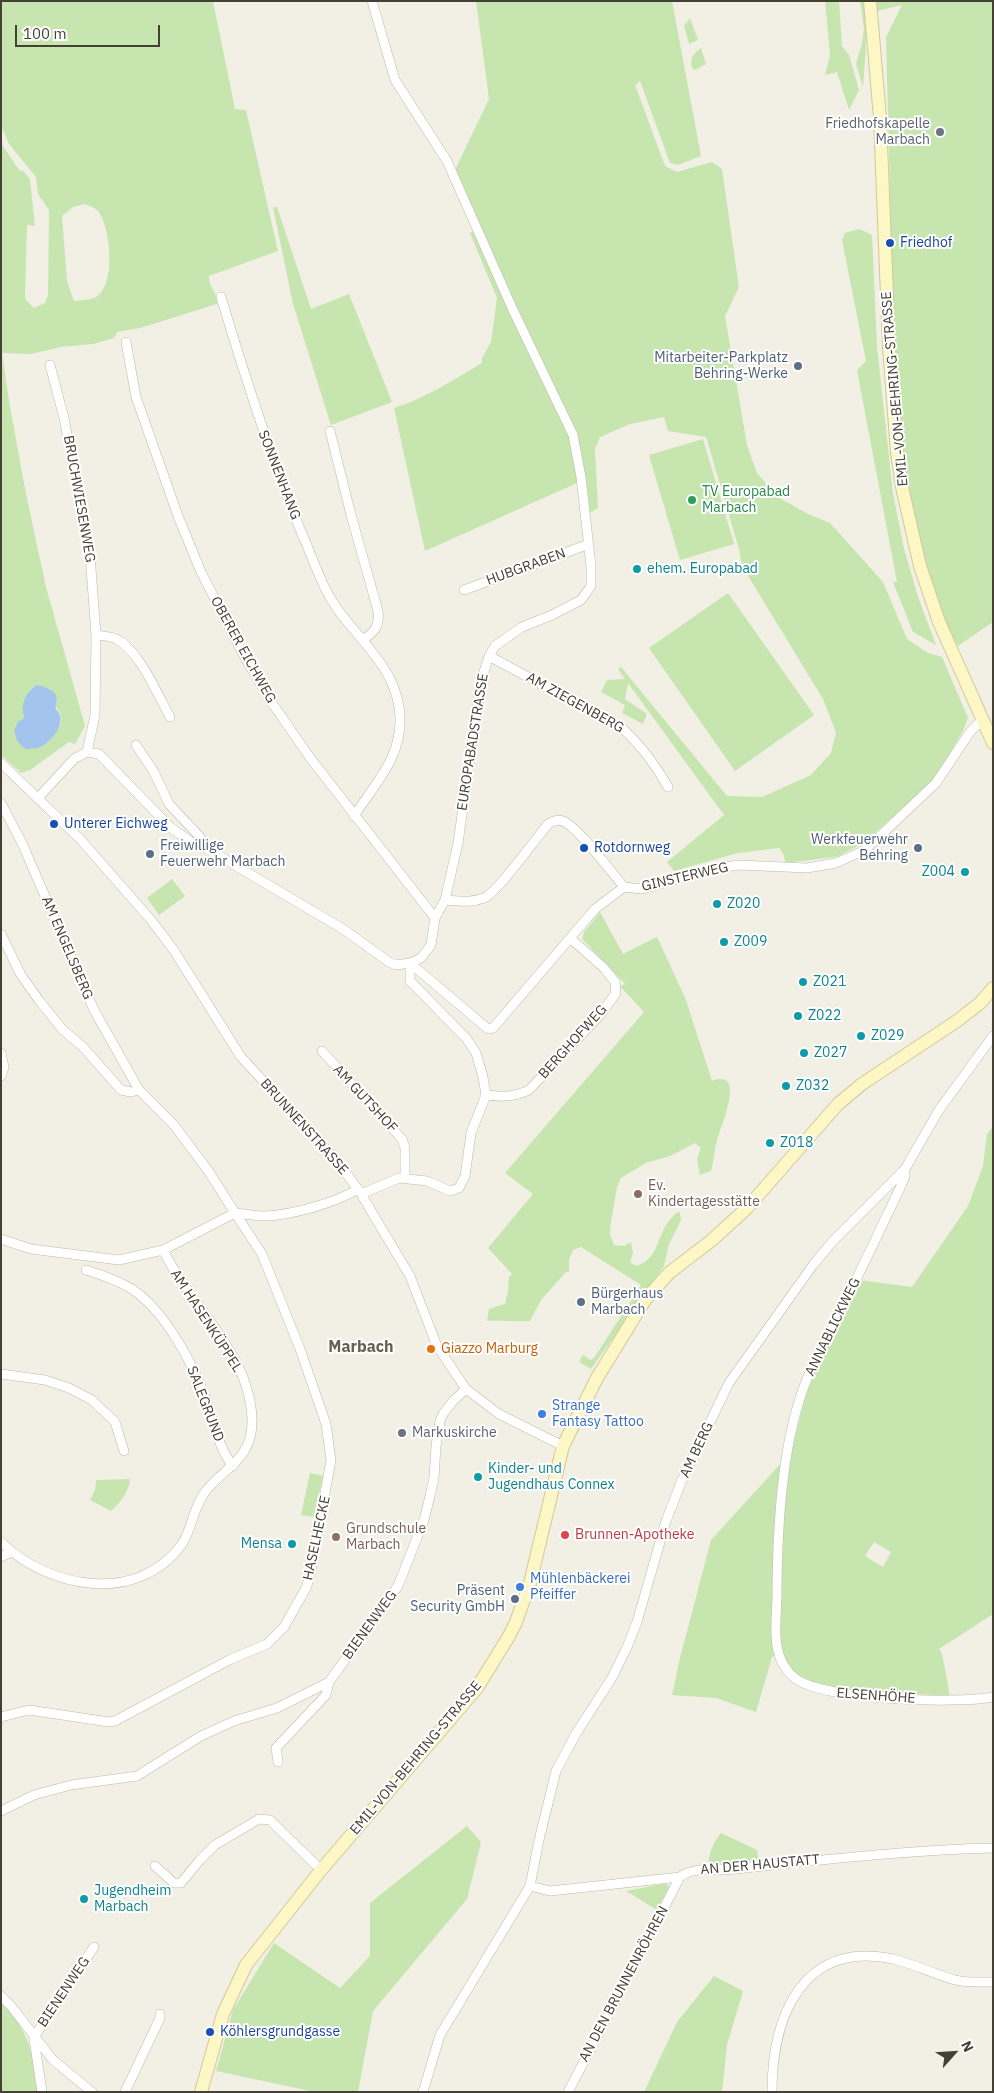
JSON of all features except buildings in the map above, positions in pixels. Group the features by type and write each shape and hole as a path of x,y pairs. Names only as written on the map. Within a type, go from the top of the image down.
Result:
{"main road":[{"name":"EMIL-VON-BEHRING-STRASSE","path":"870,1 880,118 889,347 897,453 902,487 920,566 939,622 993,743"},
{"name":"EMIL-VON-BEHRING-STRASSE","path":"201,2092 223,2014 246,1965 321,1870 477,1688 509,1636 530,1583 563,1446 597,1378 630,1323 654,1290 669,1274 712,1240 746,1208 838,1104 862,1084 957,1021 980,1002 993,988"}],"street":[{"name":"EUROPABADSTRASSE","path":"372,1 395,80 446,161 513,310 573,435 581,477 589,544 591,586 580,600 552,616 522,627 495,646 489,656 481,681 458,843 445,900 435,918"},
{"name":"SONNENHANG","path":"221,297 276,472 325,589 337,611 378,660 394,689 399,707 400,732 391,761 354,816"},
{"name":"OBERER EICHWEG","path":"126,342 136,397 178,516 212,595 243,654 270,700 300,744 435,918"},
{"name":"BRUCHWIESENWEG","path":"50,365 64,418 90,555 96,635 95,715 86,752"},
{"path":"330,431 378,611 378,626 373,633 363,640"},
{"name":"HUBGRABEN","path":"464,590 589,544"},
{"path":"96,635 118,640 129,649 144,670 170,717"},
{"name":"AM ZIEGENBERG","path":"489,656 622,728 640,744 655,764 668,787"},
{"name":"GINSTERWEG","path":"410,964 488,1029 493,1028 596,909 624,887 642,889 714,869 738,865 807,868 836,863 865,850 936,783 970,732 982,720"},
{"path":"136,745 154,772 170,804 200,837 204,847"},
{"path":"38,798 74,760 86,752 98,754 180,836 204,847 343,929 389,962 396,965 410,964 421,958 431,945 435,918"},
{"name":"BRUNNENSTRASSE","path":"1,762 80,839 151,920 173,949 241,1057 336,1160 359,1191 410,1276 437,1346 466,1389 499,1414 563,1446"},
{"name":"AM ENGELSBERG","path":"1,802 22,843 94,1010 139,1090 174,1125 209,1172 235,1213"},
{"path":"445,900 468,902 486,898 503,881 548,824 559,820 564,821 575,831 624,887"},
{"path":"1,934 21,975 38,1000 62,1029 83,1047 122,1090 130,1092 139,1090"},
{"name":"BERGHOFWEG","path":"486,1095 502,1097 519,1095 529,1090 600,1016 616,993 615,982 604,968 570,938"},
{"path":"1,1240 31,1249 119,1260 163,1250 235,1213 265,1216 301,1210 386,1182 405,1178 427,1181 450,1191 459,1188 465,1176 471,1133 486,1095 476,1053 455,1024 410,981 410,964"},
{"name":"ANNABLICKWEG","path":"777,1651 777,1568 780,1508 789,1442 802,1393 818,1354 900,1188 905,1176 905,1169 939,1110 993,1036"},
{"name":"AM GUTSHOF","path":"322,1051 402,1139 405,1148 405,1178"},
{"path":"1,1053 4,1067 1,1076"},
{"name":"AM BERG","path":"530,1886 556,1771 577,1732 613,1676 628,1645 637,1622 669,1513 682,1480 729,1383 813,1265 833,1241 905,1169"},
{"name":"HASELHECKE","path":"1,1717 29,1710 109,1722 121,1718 229,1660 267,1644 284,1626 306,1588 328,1484 331,1460 326,1424 300,1349 262,1254 235,1213"},
{"name":"AM HASENKÜPPEL","path":"1,1542 12,1552 39,1569 72,1581 113,1584 144,1577 163,1565 183,1543 204,1494 241,1458 246,1449 252,1428 252,1417 246,1383 238,1364 201,1308 173,1272 163,1250"},
{"name":"SALEGRUND","path":"86,1270 110,1278 134,1290 170,1329 197,1378 213,1420 218,1441 224,1456 232,1466"},
{"path":"1,1374 45,1380 69,1388 92,1400 115,1422 124,1451"},
{"name":"BIENENWEG","path":"278,1762 276,1748 326,1695 329,1682 398,1586 424,1520 434,1478 440,1421 453,1401 466,1389"},
{"path":"1,1557 12,1552"},
{"name":"ELSENHÖHE","path":"777,1651 785,1667 796,1679 830,1692 947,1701 993,1697"},
{"path":"1,1811 34,1795 71,1785 137,1776 201,1736 234,1721 277,1708 329,1682"},
{"path":"155,1866 174,1883 181,1883 200,1860 216,1845 259,1819 264,1818 270,1820 321,1870"},
{"name":"AN DER HAUSTATT","path":"530,1886 550,1891 680,1877 690,1872 821,1859 993,1848"},
{"name":"AN DEN BRUNNENRÖHREN","path":"568,2092 680,1877"},
{"path":"423,2092 440,2036 530,1886"},
{"name":"BIENENWEG","path":"34,2037 94,1947"},
{"path":"772,2092 774,2058 783,2020 799,1988 810,1976 826,1965 852,1957 877,1957 903,1962 957,1980 993,1982"},
{"path":"1,1996 53,2060 92,2092"},
{"path":"125,2092 160,2014"},
{"path":"34,2037 42,2092"}],"green space":[{"path":"1,1 213,1 235,109 246,110 278,251 209,276 217,304 140,328 117,332 114,338 93,344 61,347 31,354 2,353 25,489 46,587 85,726 75,744 69,742 30,770 21,773 1,755 1,143 19,170 23,171 30,179 35,226 27,225 25,299 34,308 45,303 48,295 49,210 38,194 36,177 9,144 1,126","holes":["85,204 97,210 103,219 109,243 109,270 101,292 94,298 74,301 67,281 62,216 73,207","36,685 50,689 57,701 55,705 60,713 61,724 51,739 40,747 25,748 17,740 14,730 24,718 26,700"]},
{"path":"476,1 672,1 701,156 678,165 670,163 640,81 635,85 665,166 677,172 712,162 722,169 739,287 725,316 747,445 757,473 778,497 808,514 830,523 883,582 907,639 928,653 942,657 968,718 963,731 934,780 862,844 836,857 785,863 784,855 779,848 738,853 674,871 667,862 724,815 628,683 625,699 647,714 643,724 622,713 625,705 601,692 607,680 625,679 618,669 621,667 727,796 762,797 811,775 831,753 836,733 823,699 742,566 739,549 706,437 668,431 664,417 630,424 600,437 595,449 598,508 590,513 586,479 425,551 394,408 428,394 482,363 482,358 491,342 497,298 470,233 475,230 454,172 489,99"},
{"path":"825,1 839,1 842,46 849,55 859,90 849,110 837,72 825,75 830,55"},
{"path":"860,1 866,1 867,31 863,87 856,64 864,29"},
{"path":"876,1 993,1 993,622 958,646 946,625 912,522 895,388 886,37 902,5 877,11"},
{"path":"690,18 698,40 689,44 684,26"},
{"path":"701,48 706,64 695,70 691,65 692,59 694,54"},
{"path":"273,207 277,207 311,309 349,294 392,402 331,425 293,304"},
{"path":"859,229 872,235 877,346 893,494 904,549 919,600 936,645 913,632 893,582 897,582 857,370 866,361 842,240 845,233"},
{"name":"TV Europabad Marbach","path":"703,439 734,544 680,560 649,455"},
{"path":"728,593 814,715 735,771 649,648"},
{"path":"172,879 185,896 159,915 147,898"},
{"path":"600,912 623,954 657,937 686,1000 712,1081 722,1079 728,1083 730,1090 711,1171 700,1175 697,1159 701,1148 695,1143 670,1156 646,1163 621,1178 617,1187 610,1234 614,1245 624,1246 631,1242 633,1254 630,1262 636,1266 647,1260 654,1251 666,1225 676,1213 680,1212 681,1220 669,1244 664,1266 591,1369 579,1362 583,1355 590,1360 594,1358 641,1285 581,1247 573,1250 569,1259 569,1272 566,1272 541,1300 530,1321 487,1321 489,1309 505,1304 509,1277 512,1274 488,1248 533,1194 505,1173 644,1012 620,986 625,984 582,939 584,932"},
{"path":"993,1127 993,1614 939,1649 942,1654 950,1696 830,1689 797,1676 781,1653 772,1657 756,1712 716,1698 672,1695 711,1540 783,1461 794,1441 806,1394 821,1356 859,1280 912,1287 968,1206 983,1166 987,1134","holes":["874,1542 891,1552 883,1567 865,1556"]},
{"path":"310,1473 323,1476 314,1517 301,1515"},
{"path":"130,1479 124,1496 111,1511 90,1500 95,1490 96,1480"},
{"path":"467,1826 481,1842 467,1899 373,2011 358,2092 315,2092 216,2071 233,2010 274,1943 340,1988 370,1956 370,1903"},
{"path":"721,1833 757,1850 759,1860 709,1866 712,1849"},
{"path":"666,1884 669,1887 657,1910 626,1891"},
{"path":"714,1976 743,1991 727,2045 722,2092 644,2092 677,2022"},
{"path":"1,2003 24,2033 32,2055 38,2092 1,2092"}],"water":[{"path":"36,685 46,688 55,694 57,700 56,708 61,719 58,729 47,743 38,748 25,749 17,741 14,730 18,722 24,718 23,704 26,696"}],"place":[{"name":"Friedhofskapelle Marbach","path":"940,132"},
{"name":"Friedhof","path":"890,243"},
{"name":"Mitarbeiter-Parkplatz Behring-Werke","path":"798,366"},
{"name":"TV Europabad Marbach","path":"692,500"},
{"name":"ehem. Europabad","path":"637,569"},
{"name":"Unterer Eichweg","path":"54,824"},
{"name":"Rotdornweg","path":"584,848"},
{"name":"Werkfeuerwehr Behring","path":"918,848"},
{"name":"Freiwillige Feuerwehr Marbach","path":"150,854"},
{"name":"Z004","path":"965,872"},
{"name":"Z020","path":"717,904"},
{"name":"Z009","path":"724,942"},
{"name":"Z021","path":"803,982"},
{"name":"Z022","path":"798,1016"},
{"name":"Z029","path":"861,1036"},
{"name":"Z027","path":"804,1053"},
{"name":"Z032","path":"786,1086"},
{"name":"Z018","path":"770,1143"},
{"name":"Ev. Kindertagesstätte","path":"638,1194"},
{"name":"Bürgerhaus Marbach","path":"581,1302"},
{"name":"Giazzo Marburg","path":"431,1349"},
{"name":"Strange Fantasy Tattoo","path":"542,1414"},
{"name":"Markuskirche","path":"402,1433"},
{"name":"Kinder- und Jugendhaus Connex","path":"478,1477"},
{"name":"Brunnen-Apotheke","path":"565,1535"},
{"name":"Grundschule Marbach","path":"336,1537"},
{"name":"Mensa","path":"292,1544"},
{"name":"Mühlenbäckerei Pfeiffer","path":"520,1587"},
{"name":"Präsent Security GmbH","path":"515,1599"},
{"name":"Jugendheim Marbach","path":"84,1899"},
{"name":"Köhlersgrundgasse","path":"210,2032"}],"district":[{"name":"Marbach","path":"361,1347"}]}
